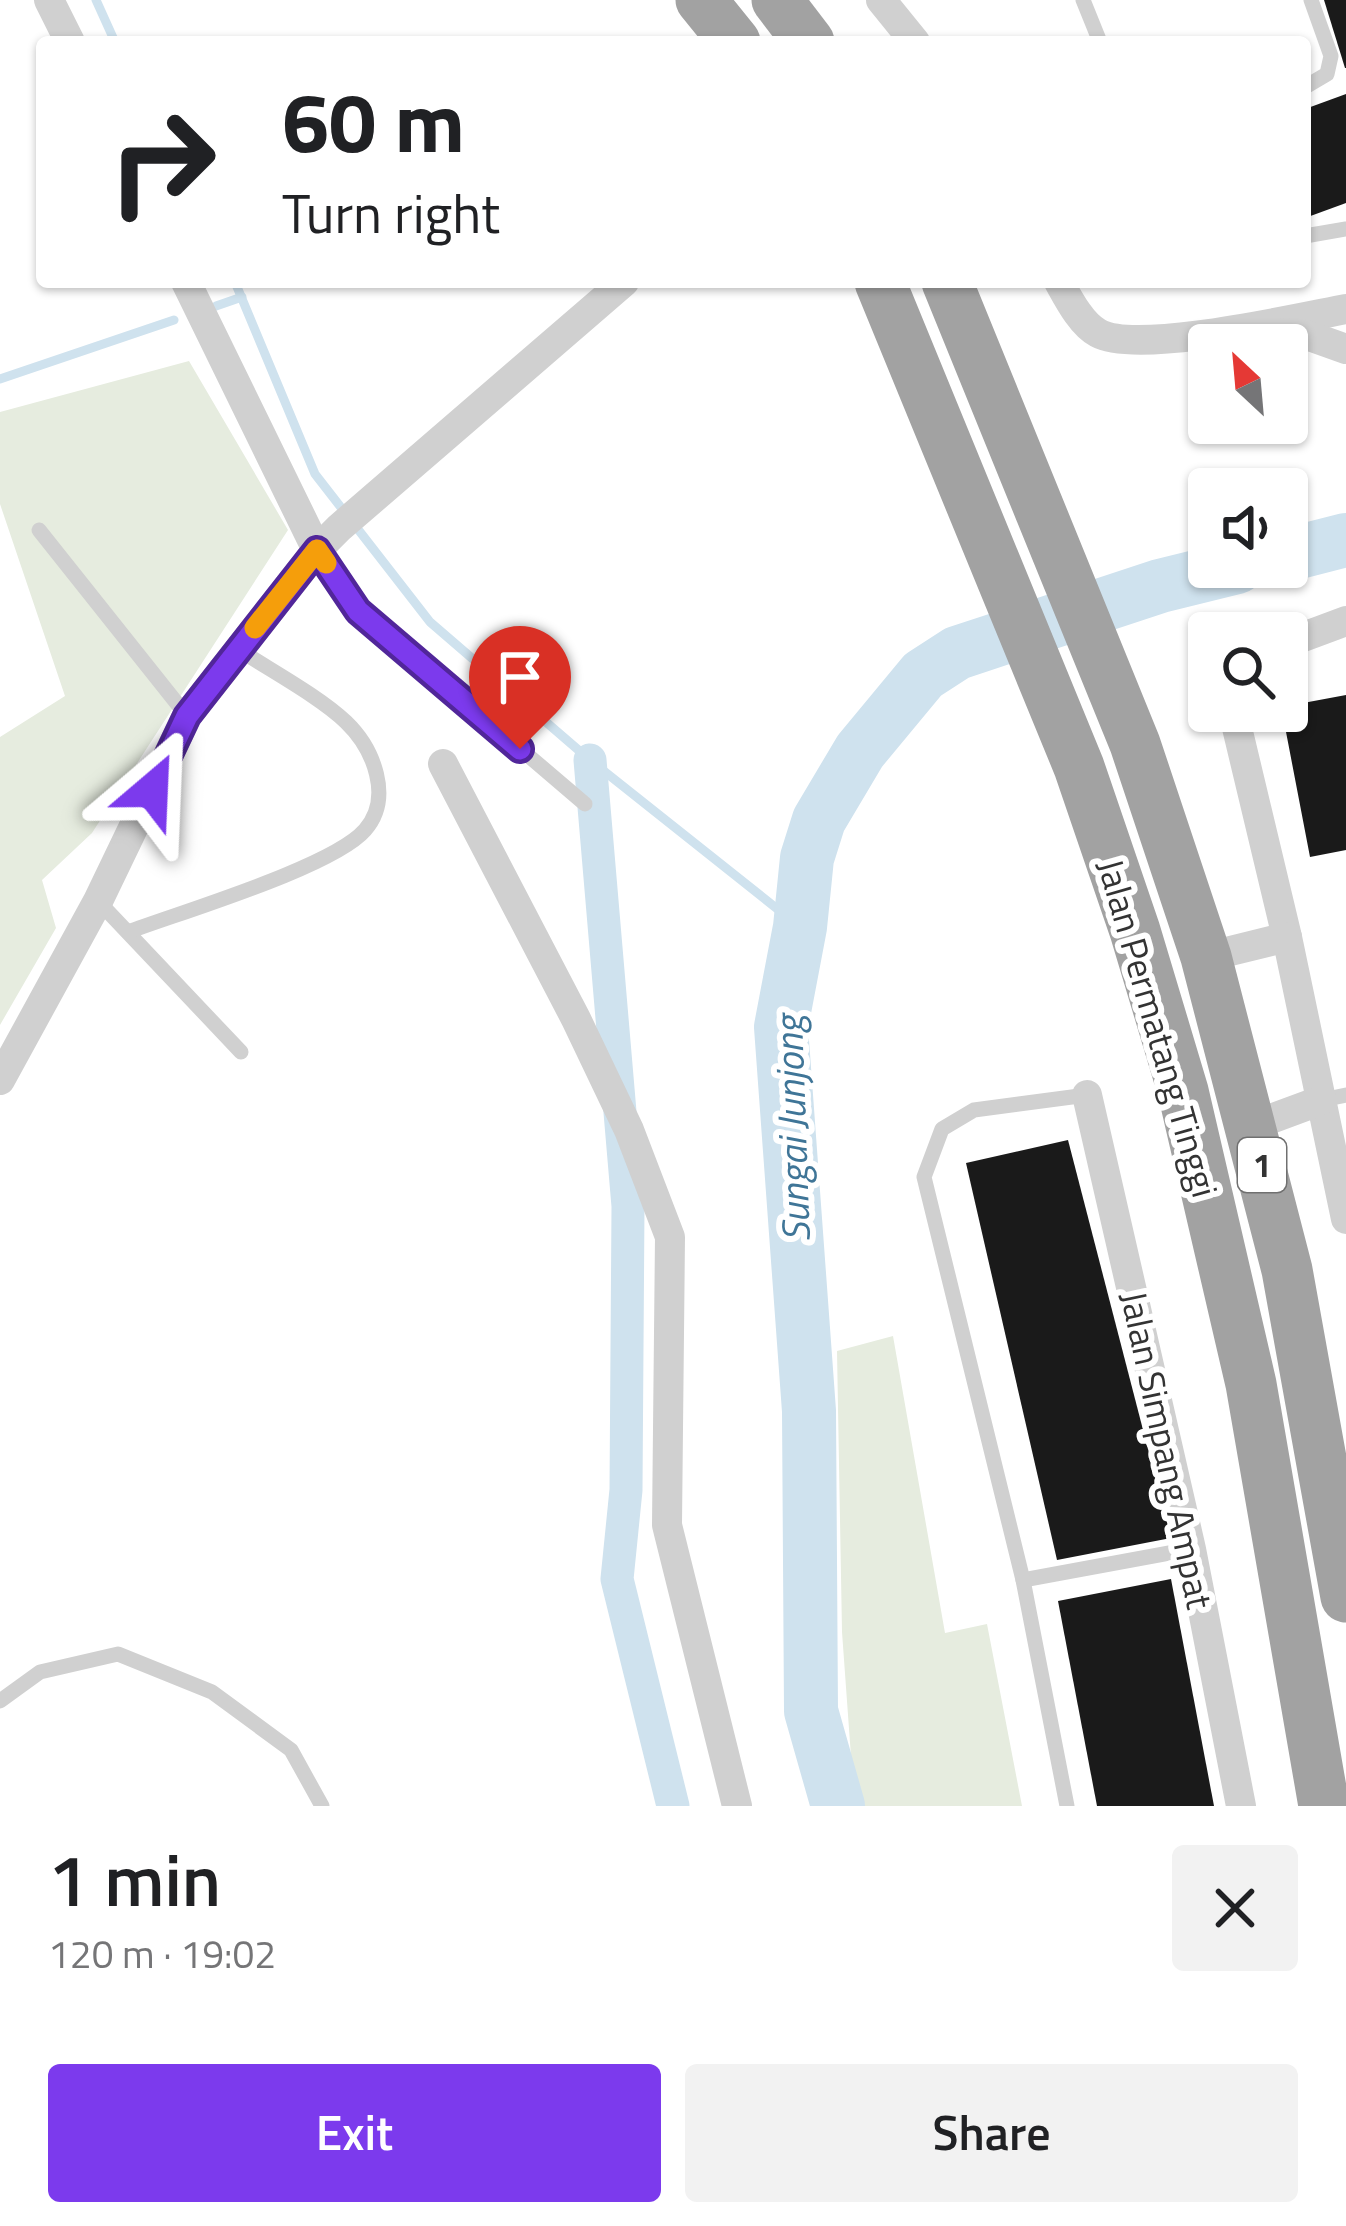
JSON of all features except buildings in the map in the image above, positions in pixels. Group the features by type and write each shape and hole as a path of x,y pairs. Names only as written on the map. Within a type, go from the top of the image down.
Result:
{"highway":[{"path":"701,0 730,36"},
{"path":"777,0 804,36"},
{"name":"Jalan Permatang Tinggi","path":"882,288 1079,767 1135,932 1188,1113 1251,1384 1324,1806"},
{"name":"Jalan Permatang Tinggi","path":"948,288 1135,744 1206,957 1287,1270 1344,1576"}],"street":[{"path":"49,0 67,36"},
{"path":"881,0 910,36"},
{"path":"189,288 317,550"},
{"path":"0,1080 98,901 187,716 238,649 339,528 618,288"},
{"path":"1064,292 1095,333 1122,341 1188,335"},
{"path":"1270,324 1346,309"},
{"path":"1308,335 1346,349"},
{"path":"1308,635 1346,621"},
{"path":"1238,732 1287,937 1334,1097 1346,1219"},
{"path":"443,764 576,1019 629,1130 670,1237 667,1526 736,1806"},
{"path":"1206,957 1287,937"},
{"name":"Jalan Simpang Ampat","path":"1087,1095 1191,1549 1240,1806"},
{"path":"1252,1126 1334,1097"}],"lane":[{"path":"1083,0 1098,36"},
{"path":"1311,0 1331,56 1328,74 1311,84"},
{"path":"1311,235 1346,229"},
{"path":"39,530 187,716"},
{"path":"317,550 358,611 585,804"},
{"path":"128,932 335,854 367,829 382,797 372,759 346,723 238,649"},
{"path":"98,901 242,1052"},
{"path":"1067,1806 1023,1580 924,1177 942,1129 974,1110 1087,1095"},
{"path":"1023,1580 1191,1549"},
{"path":"0,1701 40,1672 118,1654 212,1692 291,1750 322,1806"}],"shaded area":[{"path":"189,361 288,530 92,833 42,880 56,928 0,1025 0,737 65,696 0,504 0,412"},
{"path":"893,1336 945,1633 987,1624 1022,1806 862,1806 853,1784 842,1632 837,1351"}],"waterway":[{"path":"96,0 112,36"},
{"path":"238,288 315,474 430,622 590,760 800,927"},
{"path":"216,306 242,297"},
{"path":"0,379 174,320"},
{"name":"Sungai Junjong","path":"1308,550 1346,540"},
{"name":"Sungai Junjong","path":"838,1806 811,1711 809,1411 781,1027 807,858 819,820 860,751 923,675 957,653 1188,579"},
{"path":"590,760 628,1206 626,1490 617,1579 673,1806"}],"slow traffic":[{"path":"255,628 317,550 326,563"}],"route":[{"path":"152,790 187,716 317,550 358,611 520,749"}]}
